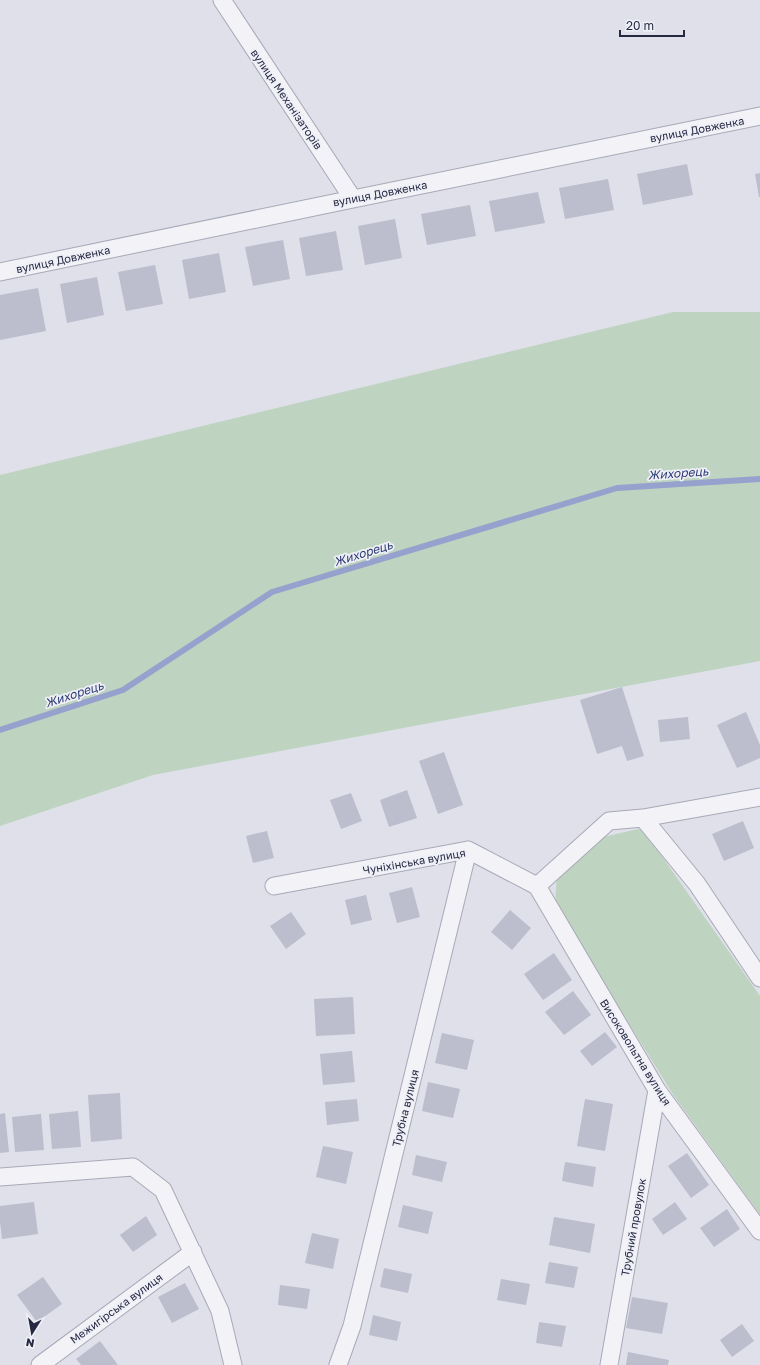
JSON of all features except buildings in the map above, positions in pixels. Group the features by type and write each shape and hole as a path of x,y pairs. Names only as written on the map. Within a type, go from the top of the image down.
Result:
{"street":[{"name":"вулиця Механізаторів","path":"222,0 353,198"},
{"name":"вулиця Довженка","path":"0,272 353,198 760,116"},
{"path":"537,886 610,821 643,818 760,796"},
{"path":"643,818 697,884 760,978"},
{"name":"Чуніхінська вулиця","path":"274,886 468,850 537,886"},
{"name":"Трубна вулиця","path":"338,1365 352,1326 468,850"},
{"name":"Високовольтна вулиця","path":"537,886 657,1090 760,1231"},
{"name":"Трубний провулок","path":"609,1365 657,1090"},
{"path":"0,1178 133,1167 163,1190 220,1310 233,1365"},
{"name":"Межигірська вулиця","path":"40,1365 193,1252"}],"green space":[{"path":"673,312 760,312 760,661 153,775 0,826 0,475"},
{"path":"642,828 760,996 760,1215 674,1096 555,905 557,873 599,838"}],"waterway":[{"name":"Жихорець","path":"0,730 123,690 272,592 617,488 760,479"}]}
